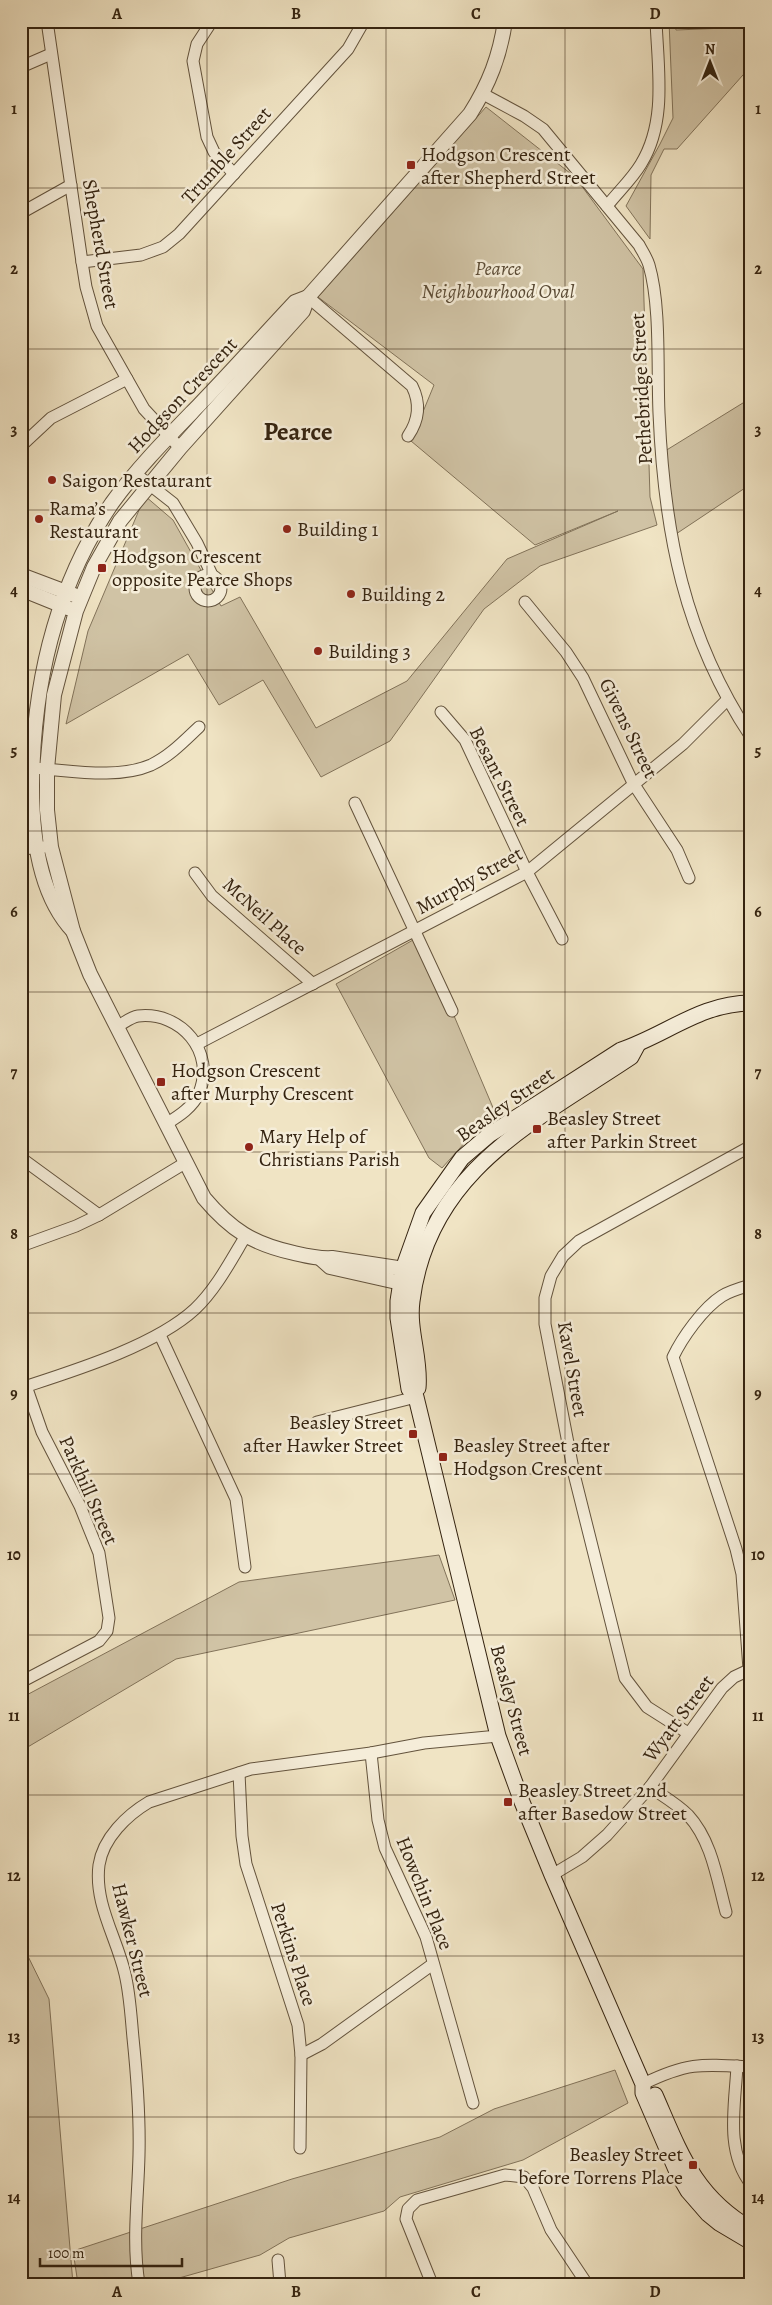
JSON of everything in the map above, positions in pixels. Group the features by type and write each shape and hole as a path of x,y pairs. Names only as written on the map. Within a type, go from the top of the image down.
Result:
{"main road":[{"name":"Beasley Street","path":"751,1003 714,1007 688,1017 638,1044 631,1057 534,1122 484,1159 466,1178 439,1218 409,1277 411,1319 419,1386 416,1397 498,1736 522,1802 643,2084 643,2093 677,2172 688,2191 704,2210 719,2224 751,2242"},
{"name":"Beasley Street","path":"643,2084 653,2091 688,2167 700,2187 723,2210 751,2229"}],"street":[{"name":"Shepherd Street","path":"47,21 86,287 98,326 144,409 180,448"},
{"path":"212,21 197,44 193,61 207,137 214,152 234,174"},
{"name":"Trumble Street","path":"82,262 141,255 163,247 179,234 348,50 364,21"},
{"name":"Hodgson Crescent","path":"409,1277 330,1267 321,1259 276,1249 245,1237 222,1220 204,1198 90,974 73,932 51,847 47,810 47,769 54,695 76,611 94,566 109,540 126,513 180,448 302,311 308,297 457,131 483,94 497,60 505,21"},
{"path":"607,206 640,166 656,128 659,86 656,21"},
{"path":"21,67 51,54"},
{"name":"Pethebridge Street","path":"483,94 524,116 543,130 639,245 649,264 654,292 659,415 672,548 686,602 727,700 751,737"},
{"path":"21,213 71,185"},
{"path":"308,297 412,386 417,398 418,411 415,424 408,436"},
{"name":"Hodgson Crescent","path":"73,932 58,916 36,848 32,811 32,768 38,693 48,649 63,598 80,559 112,504 136,474 169,436 295,302 308,297"},
{"path":"21,446 51,418 127,379"},
{"path":"136,474 173,503 197,543 213,577"},
{"path":"21,575 63,598 76,611"},
{"path":"21,589 63,598 81,598"},
{"name":"Givens Street","path":"525,602 566,652 583,678 634,783 677,850 689,878"},
{"name":"Murphy Street","path":"197,1044 527,872 683,744 727,700"},
{"name":"Besant Street","path":"441,712 465,740 527,872 562,939"},
{"path":"32,768 105,772 133,770 161,759 176,749 199,727"},
{"path":"355,803 452,1010"},
{"path":"21,849 51,847"},
{"name":"McNeil Place","path":"195,873 212,896 313,984"},
{"path":"118,1026 136,1016 157,1016 179,1024 191,1035 197,1044 202,1059 199,1093 186,1110 166,1124"},
{"name":"Kavel Street","path":"688,1733 647,1707 625,1678 574,1474 544,1324 544,1298 551,1276 564,1256 579,1240 751,1146"},
{"path":"21,1158 99,1215"},
{"path":"21,1246 76,1226 99,1215 185,1163"},
{"path":"24,1387 160,1335 196,1308 214,1288 245,1237"},
{"path":"750,1669 742,1574 736,1550 675,1369 673,1357 680,1343 710,1306 722,1296 751,1285"},
{"path":"160,1335 236,1500 245,1567"},
{"name":"Parkhill Street","path":"21,1682 99,1641 108,1631 109,1618 99,1553 80,1506 42,1432 24,1387"},
{"path":"317,1422 416,1397"},
{"name":"Wyatt Street","path":"552,1875 582,1857 607,1835 650,1787 722,1688 734,1677 750,1669"},
{"name":"Hawker Street","path":"139,2284 135,2230 139,2155 138,2092 126,1976 99,1890 101,1854 110,1837 124,1822 149,1802 239,1773 278,1765 371,1753 424,1743 498,1736"},
{"name":"Howchin Place","path":"371,1753 378,1820 385,1848 426,1937 473,2103"},
{"name":"Perkins Place","path":"239,1773 242,1836 246,1864 298,2025 301,2055 300,2148"},
{"path":"650,1787 686,1814 700,1829 708,1848 726,1912"},
{"path":"301,2055 322,2044 433,1964"},
{"path":"643,2084 671,2070 690,2065 751,2067"},
{"path":"737,2066 733,2144 739,2166 751,2184"},
{"path":"432,2284 406,2219 408,2209 417,2200 506,2175 524,2177 533,2188 551,2230 587,2284"},
{"path":"278,2260 280,2284"}],"green space":[{"path":"669,21 674,21 676,30 751,27 751,66 677,149 664,149 651,175 650,239 626,206 673,118"},
{"name":"Pearce Neighbourhood Oval","path":"486,107 575,177 643,269 650,497 657,525 540,566 484,609 390,741 321,777 263,680 219,705 188,654 66,724 88,631 145,496 173,520 221,606 240,597 316,728 407,681 507,559 618,511 535,545 411,441 434,385 318,297"},
{"path":"751,398 751,484 676,534 665,451"},
{"path":"413,940 452,1011 494,1110 442,1168 429,1158 336,984"},
{"path":"439,1555 455,1600 176,1659 21,1751 21,1698 239,1582"},
{"path":"21,1942 49,1999 73,2284 21,2284"},
{"path":"615,2070 628,2103 523,2160 400,2197 384,2211 289,2238 260,2255 158,2284 78,2284 73,2251 292,2179 440,2137 494,2109"}],"place":[{"name":"Hodgson Crescent after Shepherd Street","path":"411,165"},
{"name":"Saigon Restaurant","path":"52,480"},
{"name":"Rama’s Restaurant","path":"39,519"},
{"name":"Building 1","path":"287,529"},
{"name":"Hodgson Crescent opposite Pearce Shops","path":"102,568"},
{"name":"Building 2","path":"351,594"},
{"name":"Building 3","path":"318,651"},
{"name":"Hodgson Crescent after Murphy Crescent","path":"161,1082"},
{"name":"Beasley Street after Parkin Street","path":"537,1129"},
{"name":"Mary Help of Christians Parish","path":"249,1147"},
{"name":"Beasley Street after Hawker Street","path":"413,1434"},
{"name":"Beasley Street after Hodgson Crescent","path":"443,1457"},
{"name":"Beasley Street 2nd after Basedow Street","path":"508,1802"},
{"name":"Beasley Street before Torrens Place","path":"693,2165"}],"district":[{"name":"Pearce","path":"298,431"}]}
